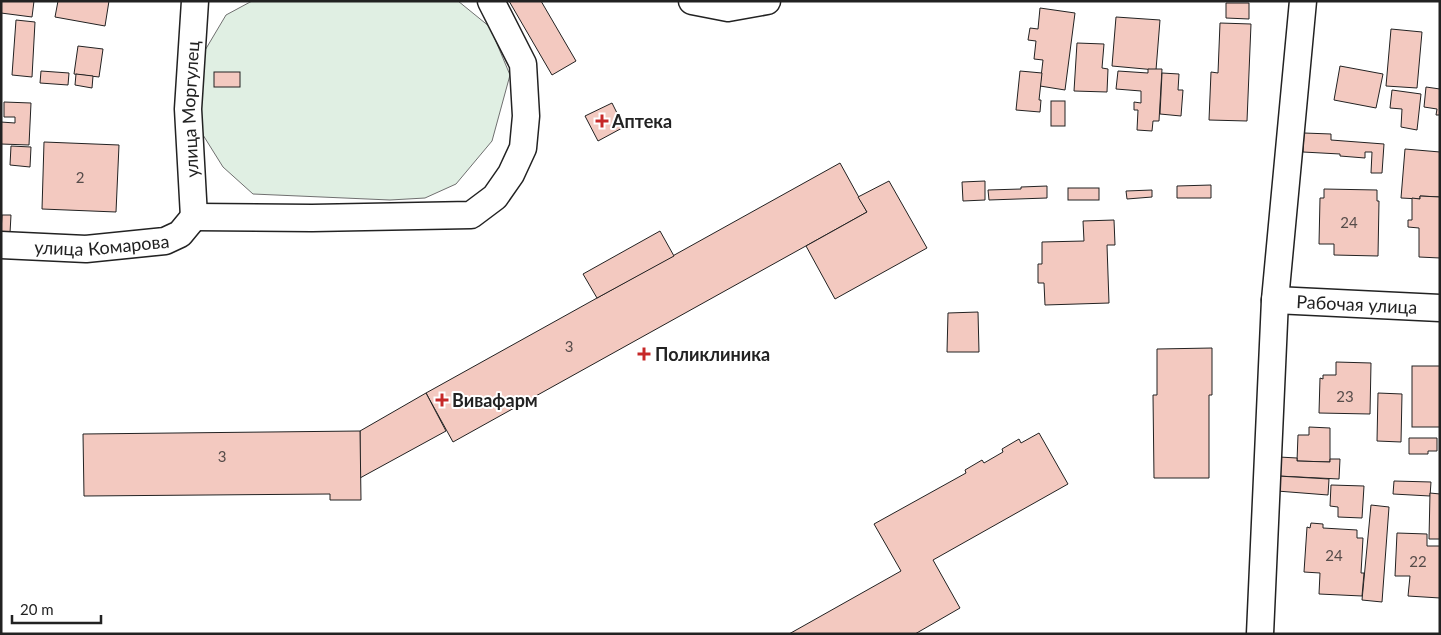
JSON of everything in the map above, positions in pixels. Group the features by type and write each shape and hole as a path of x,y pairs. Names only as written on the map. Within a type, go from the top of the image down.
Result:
{"street":[{"name":"улица Моргулец","path":"194,1 188,109 194,217"},
{"path":"194,217 312,218 471,215 495,197 511,174 523,148 526,116 523,64 491,1"},
{"path":"692,1 728,8 767,1"},
{"path":"1270,634 1260,634 1274,300 1303,1"},
{"name":"улица Комарова","path":"1,245 86,249 165,241 180,234 194,217"},
{"name":"Рабочая улица","path":"1274,300 1440,308"}],"green space":[{"path":"252,1 458,1 490,27 510,75 492,141 456,184 425,198 390,200 253,194 223,167 203,135 199,106 201,57 226,15"}],"building":[{"path":"1,1 34,1 32,17 1,13"},
{"path":"58,1 109,1 105,26 55,17"},
{"path":"509,1 541,1 576,61 552,75"},
{"path":"1226,3 1249,3 1249,19 1226,18"},
{"path":"1040,8 1075,13 1065,90 1040,86 1043,60 1034,59 1036,41 1028,40 1030,28 1038,29"},
{"path":"1116,17 1160,20 1156,70 1112,66"},
{"path":"16,20 35,22 32,77 12,75"},
{"path":"1220,23 1251,24 1247,121 1209,120 1211,72 1218,73"},
{"path":"1391,29 1422,32 1417,88 1386,86"},
{"path":"1077,43 1104,44 1102,68 1108,69 1107,92 1074,91"},
{"path":"78,46 103,49 99,77 74,74"},
{"path":"1340,66 1383,74 1376,108 1334,100"},
{"path":"1148,69 1162,69 1159,121 1153,121 1152,131 1137,130 1138,110 1134,110 1134,102 1141,103 1141,91 1116,89 1118,71 1148,73"},
{"path":"41,71 69,73 68,85 40,83"},
{"path":"1020,71 1042,73 1039,100 1041,100 1040,112 1016,110"},
{"path":"214,72 240,72 240,87 214,87"},
{"path":"1162,73 1179,74 1178,90 1183,90 1181,116 1160,114"},
{"path":"76,74 93,76 92,88 75,85"},
{"path":"1426,87 1440,89 1440,115 1436,115 1437,109 1424,107"},
{"path":"1392,90 1421,94 1417,130 1401,127 1402,109 1390,108"},
{"path":"1051,101 1065,101 1065,126 1051,126"},
{"path":"4,102 31,103 29,145 1,144 1,122 15,123 15,117 4,117"},
{"path":"612,103 624,127 598,141 585,116"},
{"path":"1304,133 1331,134 1331,140 1384,144 1382,173 1371,173 1372,152 1365,152 1365,158 1340,156 1340,154 1303,152"},
{"path":"44,142 119,145 116,212 42,209"},
{"path":"11,146 31,147 30,167 10,165"},
{"path":"1405,149 1440,152 1440,197 1420,196 1420,199 1401,198"},
{"path":"840,163 867,212 453,442 426,393"},
{"path":"889,181 927,248 835,299 806,246 867,212 858,197"},
{"path":"985,181 985,200 963,201 962,182"},
{"path":"1211,185 1211,198 1177,198 1177,186"},
{"path":"1047,186 1047,198 989,200 988,190"},
{"path":"1068,188 1099,188 1099,200 1068,200"},
{"path":"1324,189 1377,190 1377,201 1379,201 1378,256 1334,255 1334,244 1319,244 1320,198 1324,198"},
{"path":"1152,190 1152,197 1127,199 1126,191"},
{"path":"1420,196 1440,197 1440,258 1419,257 1419,228 1408,227 1408,220 1412,220 1412,198 1420,199"},
{"path":"2,215 11,215 10,233 1,232"},
{"path":"1114,220 1115,245 1107,245 1109,303 1045,305 1044,283 1038,283 1038,264 1042,264 1042,242 1084,241 1083,221"},
{"path":"660,231 674,256 597,298 583,274"},
{"path":"978,312 979,352 947,352 948,313"},
{"path":"1212,348 1212,395 1209,395 1209,478 1154,478 1153,395 1157,395 1157,349"},
{"path":"1336,362 1371,363 1370,414 1319,413 1320,378 1323,379 1323,375 1336,375"},
{"path":"1412,366 1440,366 1440,427 1412,427"},
{"path":"426,393 446,431 360,478 360,431"},
{"path":"1378,393 1402,394 1401,442 1377,441"},
{"path":"1309,427 1330,428 1330,462 1297,461 1298,435 1309,435"},
{"path":"360,431 361,500 330,500 330,494 84,496 83,434"},
{"path":"1039,433 1068,484 933,560 960,608 915,634 789,634 901,571 874,524 966,473 965,470 982,460 984,463 1003,452 1002,449 1019,439 1021,443"},
{"path":"1409,438 1437,438 1437,451 1428,451 1428,454 1409,454"},
{"path":"1279,457 1297,458 1297,461 1330,462 1330,459 1340,459 1339,479 1278,476"},
{"path":"1278,476 1329,479 1328,495 1277,491"},
{"path":"1394,481 1431,482 1430,496 1393,494"},
{"path":"1331,485 1364,486 1362,518 1338,517 1338,507 1330,506"},
{"path":"1430,493 1440,494 1440,539 1429,539"},
{"path":"1371,505 1389,507 1382,602 1362,600"},
{"path":"1311,523 1323,524 1323,528 1357,530 1357,538 1363,538 1361,573 1364,573 1362,596 1319,594 1320,573 1304,572 1307,527 1310,528"},
{"path":"1397,533 1427,534 1427,546 1440,546 1440,598 1408,596 1410,576 1395,576"}],"place":[{"name":"Аптека","path":"602,121"},
{"name":"Поликлиника","path":"644,354"},
{"name":"Вивафарм","path":"442,400"}]}
